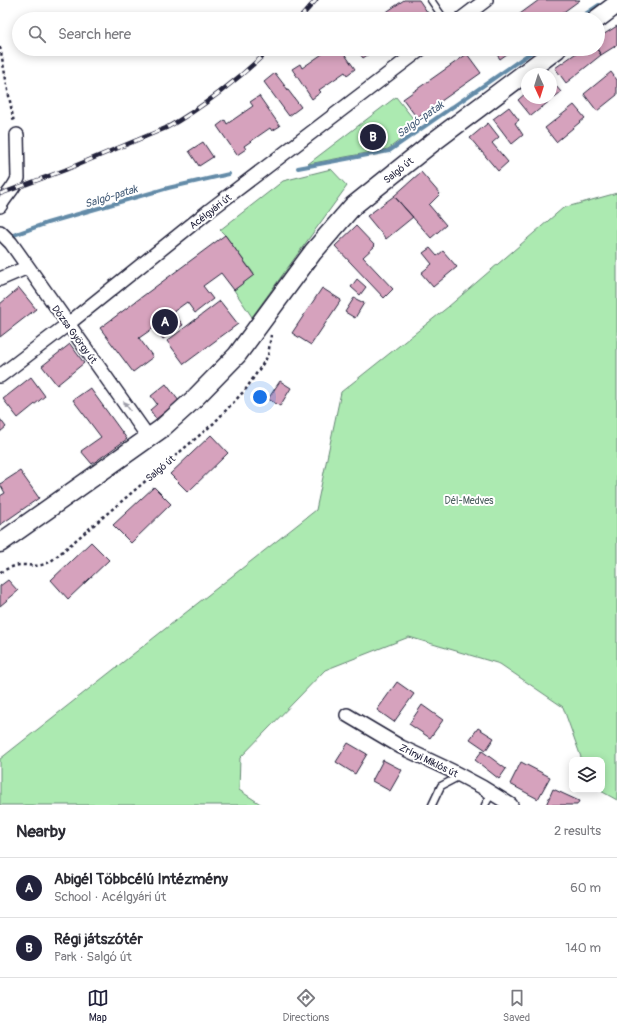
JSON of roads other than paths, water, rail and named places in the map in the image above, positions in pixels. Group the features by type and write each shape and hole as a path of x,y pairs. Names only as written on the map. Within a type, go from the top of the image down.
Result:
{"main road":[{"path":"605,13 617,4"},
{"name":"Salgó út","path":"0,543 162,430 231,360 265,317 312,252 353,206 432,143 548,56"}],"street":[{"path":"470,12 486,0"},
{"name":"Acélgyári út","path":"0,376 68,324 210,210 412,56"},
{"path":"0,206 9,191 16,185 18,178 17,136"},
{"name":"Dózsa György út","path":"4,236 28,267 149,438"},
{"path":"0,279 28,267"},
{"name":"Zrínyi Miklós út","path":"347,715 401,747 461,775 511,805"}],"lane":[{"path":"431,0 439,12"},
{"path":"432,805 441,786 461,775"},
{"path":"485,805 492,793"}],"waterway":[{"name":"Salgó-patak","path":"588,12 599,5"},
{"name":"Salgó-patak","path":"298,168 389,151 526,56"},
{"name":"Salgó-patak","path":"8,237 47,223 168,188 229,174"}],"railway":[{"path":"305,12 316,0"},
{"path":"0,194 65,170 166,128 193,112 220,92 262,56"}],"place":[{"name":"Régi játszótér","path":"373,137"},
{"name":"Abigél Többcélú Intézmény","path":"165,322"}],"park label":[{"name":"Dél-Medves","path":"469,500"}]}
